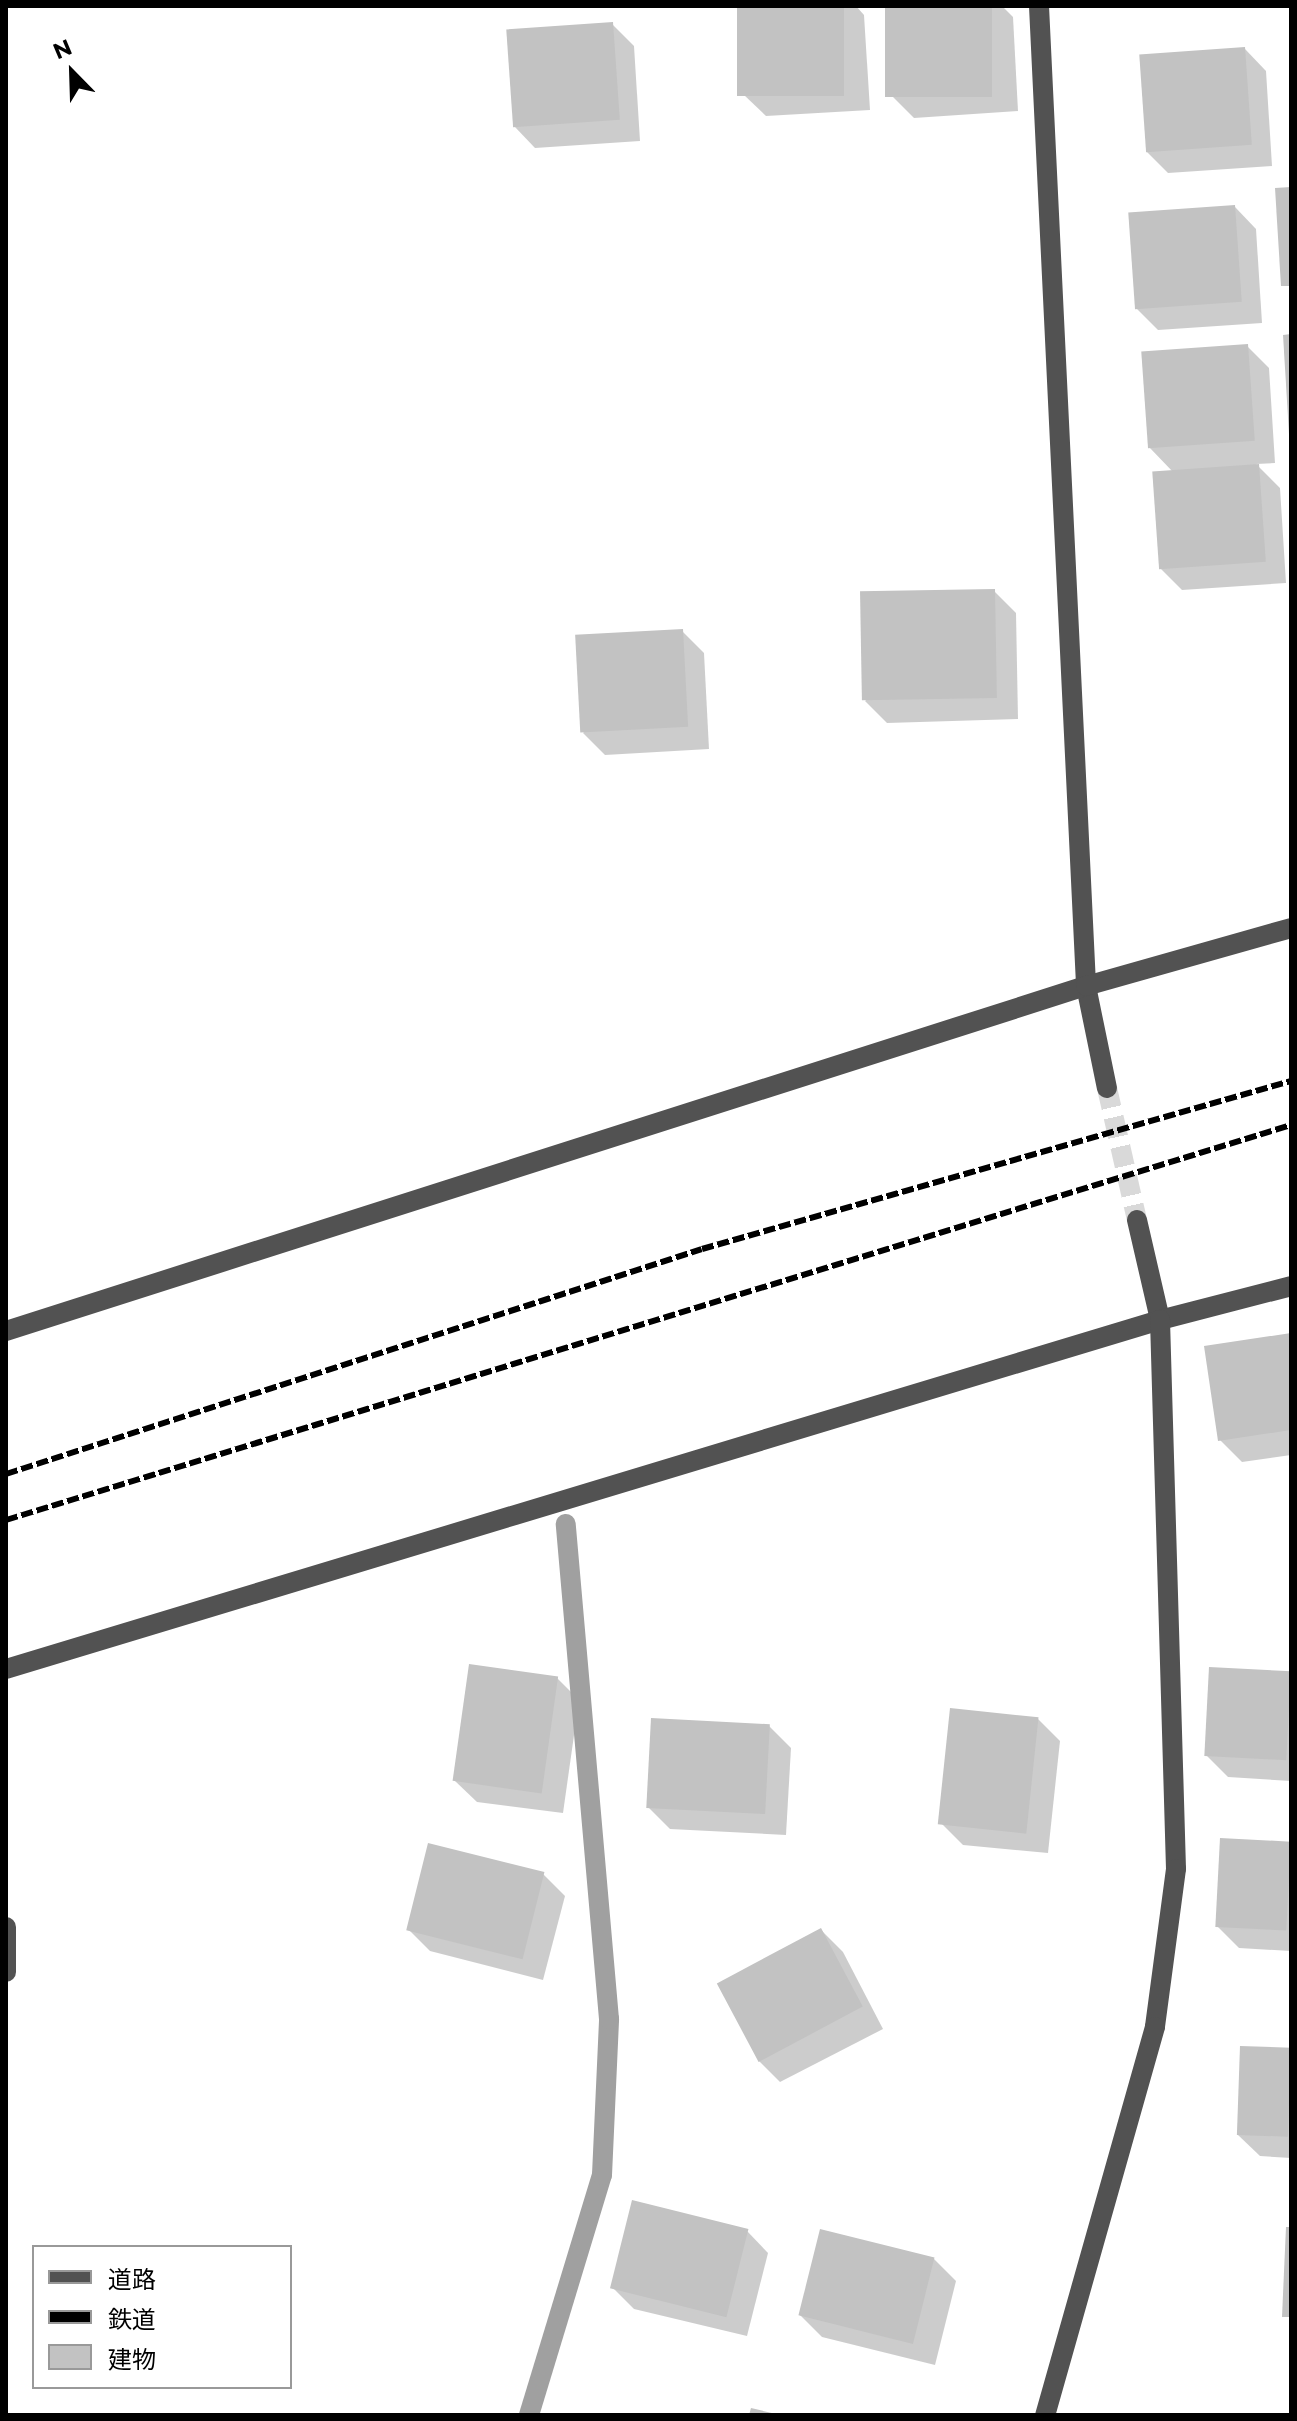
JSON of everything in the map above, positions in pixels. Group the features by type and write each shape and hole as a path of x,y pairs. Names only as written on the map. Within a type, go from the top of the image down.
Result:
{"street":[{"path":"1039,6 1086,986 1107,1088"},
{"path":"6,1331 1086,986 1291,928"},
{"path":"1045,2415 1155,2027 1176,1869 1160,1320 1137,1220"},
{"path":"6,1669 1160,1320 1291,1286"},
{"path":"6,1927 6,1972"}],"building":[{"path":"737,6 844,6 844,96 737,96"},
{"path":"885,6 992,6 992,97 885,97"},
{"path":"613,22 620,120 513,127 506,29"},
{"path":"1245,47 1252,145 1146,152 1139,54"},
{"path":"1291,187 1291,286 1281,286 1275,188"},
{"path":"1235,205 1242,302 1135,309 1128,212"},
{"path":"1291,334 1291,434 1289,434 1283,335"},
{"path":"1248,344 1255,441 1148,448 1141,351"},
{"path":"1259,464 1266,562 1159,569 1152,471"},
{"path":"995,589 997,698 862,700 860,591"},
{"path":"683,629 688,727 580,733 575,635"},
{"path":"1291,1333 1291,1430 1218,1441 1204,1346"},
{"path":"469,1664 558,1677 542,1793 453,1781"},
{"path":"1209,1667 1291,1671 1286,1760 1204,1756"},
{"path":"950,1708 1039,1717 1026,1834 938,1824"},
{"path":"651,1718 770,1724 765,1814 646,1808"},
{"path":"1220,1838 1291,1842 1286,1931 1215,1927"},
{"path":"428,1843 544,1872 523,1959 406,1930"},
{"path":"821,1928 863,2007 759,2062 717,1983"},
{"path":"1240,2046 1291,2048 1288,2137 1237,2135"},
{"path":"632,2200 748,2229 726,2317 610,2288"},
{"path":"1286,2227 1291,2227 1291,2317 1282,2317"},
{"path":"820,2229 934,2258 913,2344 798,2315"},
{"path":"751,2408 776,2414 776,2415 749,2415"}],"waterway":[{"path":"529,2415 602,2175 609,2019 566,1524"}],"tunnel":[{"path":"1107,1088 1137,1220"}],"railway":[{"path":"6,1474 702,1249 1291,1081"},
{"path":"6,1520 1291,1125"}]}
